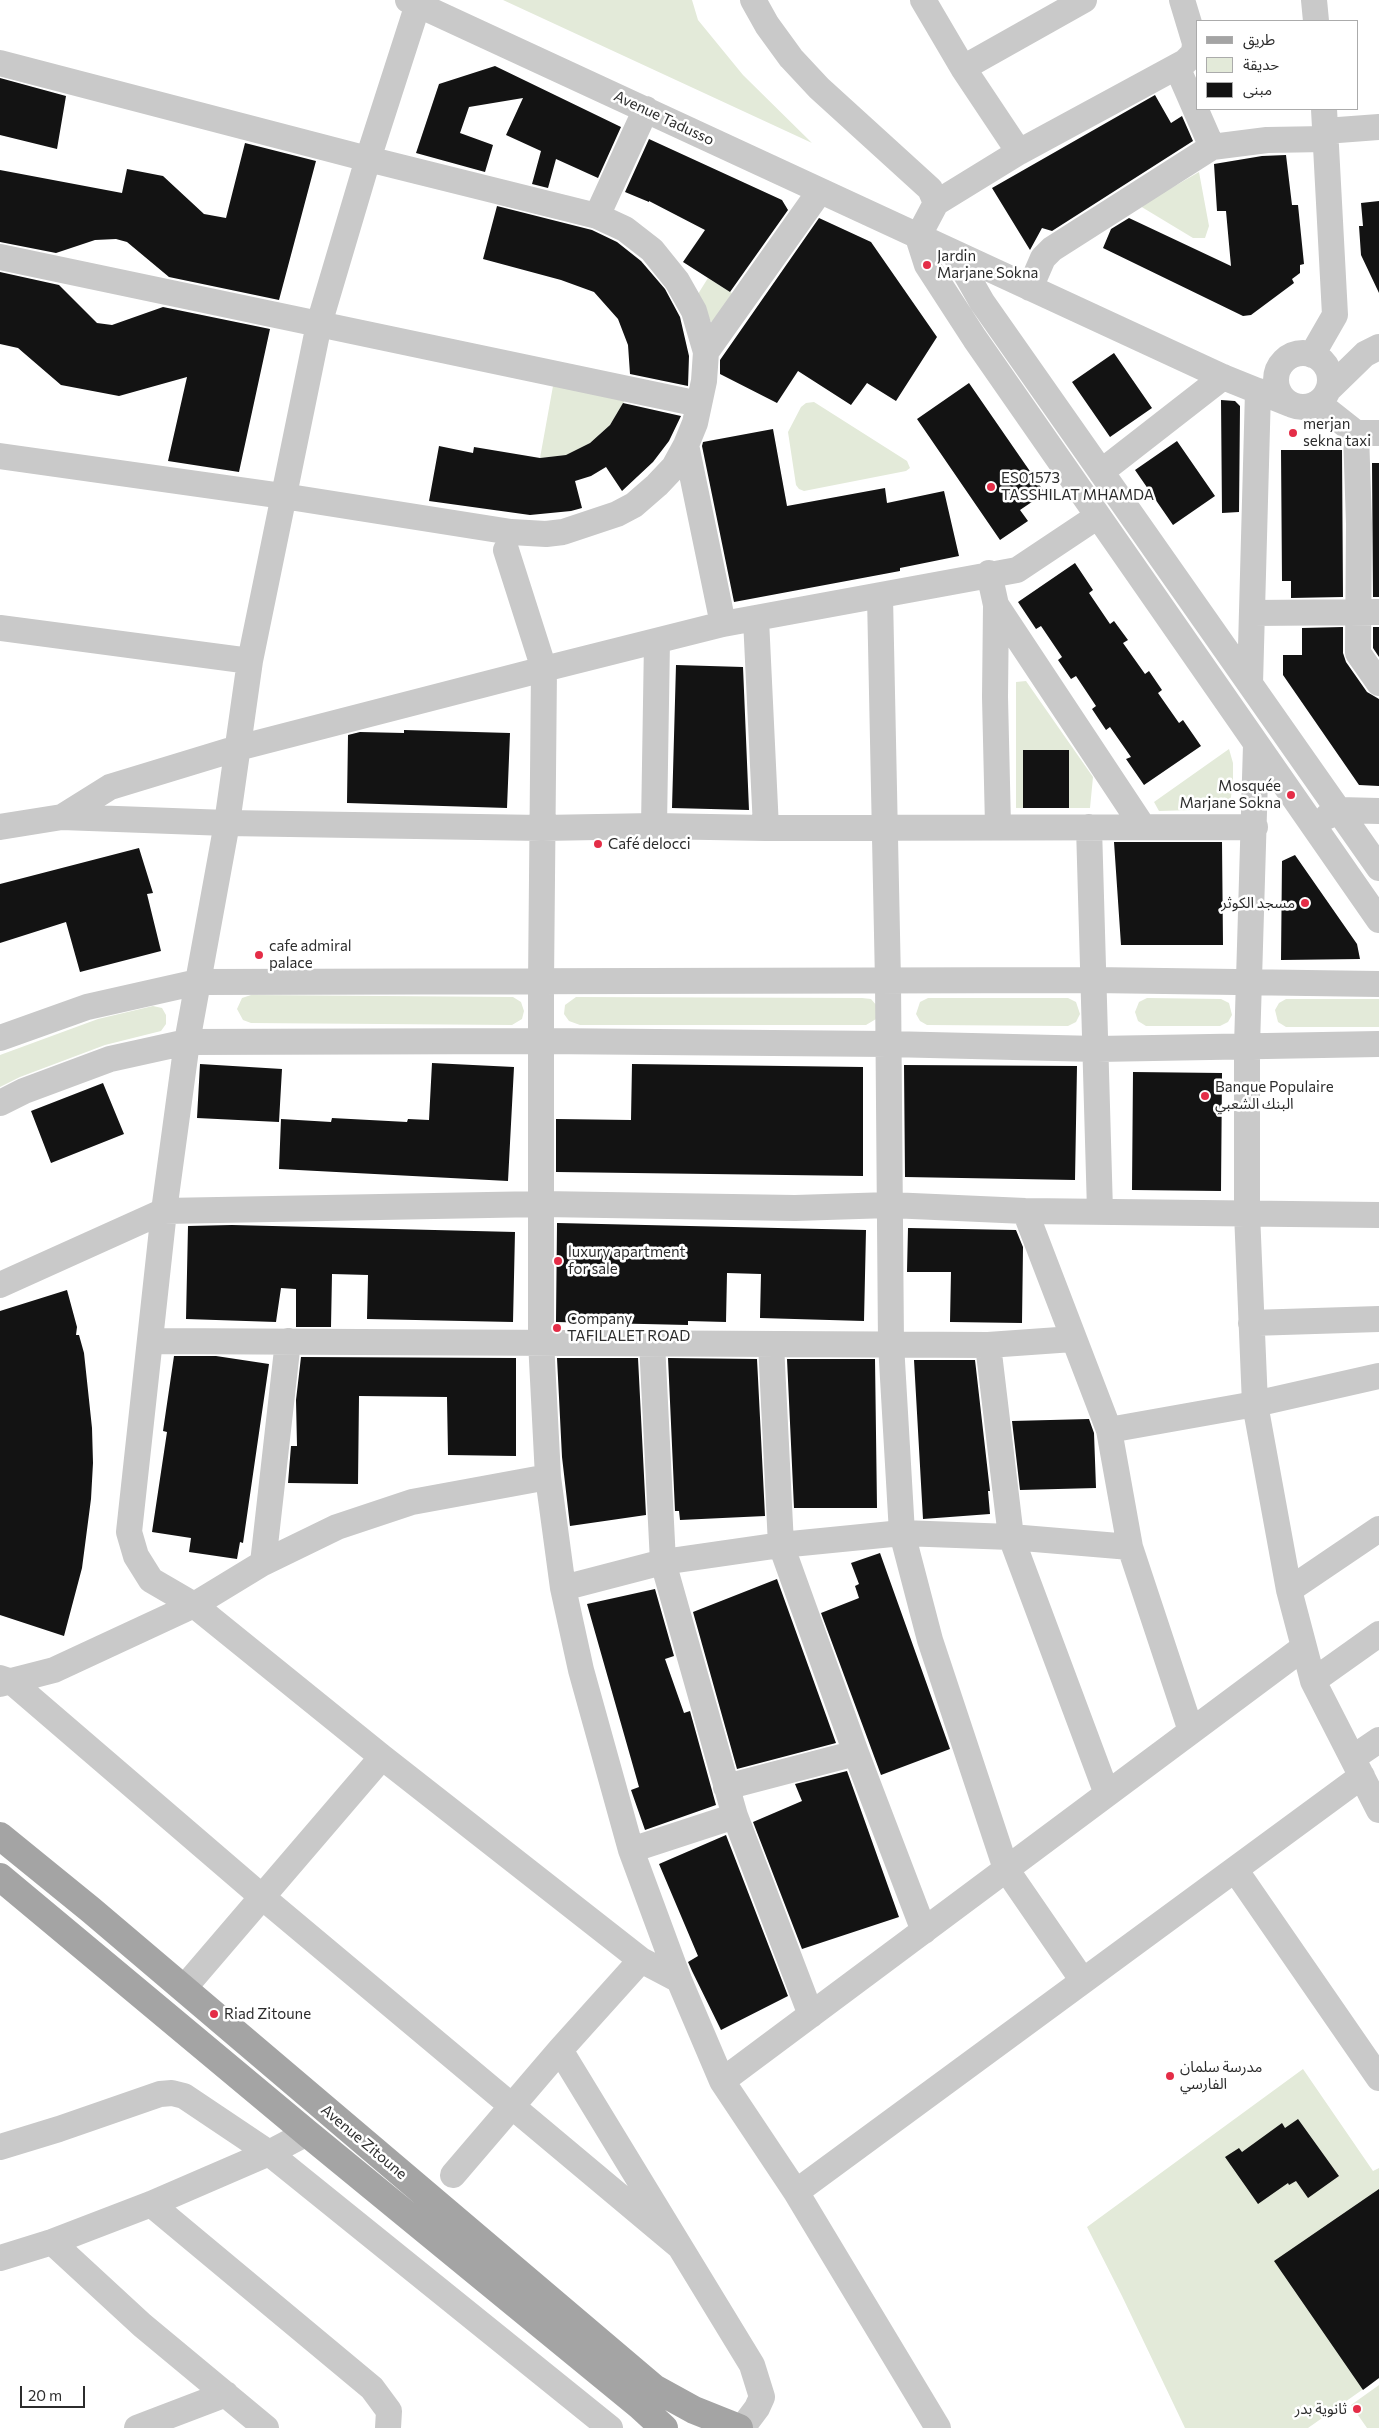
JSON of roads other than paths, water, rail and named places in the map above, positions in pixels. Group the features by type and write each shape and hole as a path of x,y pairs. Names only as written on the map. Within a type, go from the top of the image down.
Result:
{"main road":[{"name":"Avenue Zitoune","path":"0,1836 184,1988 654,2388 675,2401 725,2426"},
{"name":"Avenue Zitoune","path":"0,1877 307,2133 640,2406 664,2428"}],"street":[{"path":"753,0 767,25 791,58 819,88 930,189 936,203"},
{"path":"924,0 963,68 1019,152"},
{"path":"963,68 1040,10 1084,0"},
{"path":"1182,0 1195,43 1194,53 1178,67 1019,152 936,203 918,237 927,265 975,339 1379,920"},
{"path":"1314,0 1316,20"},
{"path":"413,2 319,324 250,661 227,823 187,1042 164,1211 129,1532 136,1556 150,1580 194,1604 382,1757 641,1960 679,1980"},
{"name":"Avenue Tadusso","path":"413,2 918,237 1226,378 1290,404"},
{"path":"0,63 368,159 598,216 625,229 652,250 677,280 694,311 706,352 695,423 674,467 658,485 634,505 617,514 588,525 546,534 511,532 283,496 0,456"},
{"path":"1178,67 1196,109"},
{"path":"598,216 646,109"},
{"path":"1196,110 1212,147"},
{"path":"1314,356 1335,315 1325,126"},
{"path":"1030,288 1043,258 1052,249 1212,147 1267,140 1325,126 1379,128"},
{"path":"706,352 820,191"},
{"path":"954,253 982,302 1379,868"},
{"path":"0,257 699,404"},
{"path":"1101,472 1226,378 1256,375 1281,364 1296,354 1314,356 1372,350"},
{"path":"1281,364 1275,382 1283,399 1290,404 1300,407 1323,397 1372,350"},
{"path":"1314,356 1326,365 1329,373 1323,397"},
{"path":"1250,684 1258,391"},
{"path":"1323,397 1367,433 1368,612 1358,653 1379,683"},
{"path":"686,445 723,624"},
{"path":"62,817 110,787 238,748 723,624 756,620 989,573 1017,570 1098,516"},
{"path":"506,550 544,669 541,983 541,1342 548,1477 563,1588 581,1670 631,1850 679,1980 722,2081 796,2192 938,2428"},
{"path":"989,573 996,605 995,697 998,826"},
{"path":"880,596 888,982 891,1344 902,1533 930,1640 1006,1869 1083,1981"},
{"path":"996,605 1143,827"},
{"path":"1252,613 1368,612"},
{"path":"756,620 766,828"},
{"path":"0,628 250,661"},
{"path":"654,826 657,641"},
{"path":"1256,745 1247,1046 1247,1213 1254,1404 1289,1590 1313,1681 1379,1810"},
{"path":"1312,825 1339,810 1379,810"},
{"path":"0,827 62,817 227,823 542,828 654,826 766,828 998,826 1255,827"},
{"path":"1089,827 1093,980 1097,1049 1100,1211"},
{"path":"0,1038 87,1007 198,982 541,983 1093,980 1379,984"},
{"path":"0,1102 24,1091 110,1059 187,1042 541,1041 888,1044 1097,1049 1379,1044"},
{"path":"0,1285 164,1211 542,1204 796,1208 890,1205 1025,1211 1379,1215"},
{"path":"1025,1211 1109,1430 1130,1547 1191,1731"},
{"path":"1251,1323 1379,1319"},
{"path":"151,1340 988,1345 1073,1339"},
{"path":"263,1563 288,1341"},
{"path":"652,1343 663,1562 735,1816 811,2015"},
{"path":"771,1344 781,1546 856,1752 924,1930"},
{"path":"988,1345 1011,1537 1107,1794"},
{"path":"1109,1430 1254,1404 1379,1376"},
{"path":"4,1681 54,1670 194,1604 263,1563 337,1527 412,1502 548,1477"},
{"path":"1289,1590 1379,1529"},
{"path":"563,1588 663,1562 781,1546 902,1533 1011,1537 1130,1547"},
{"path":"1313,1681 1379,1634"},
{"path":"722,2081 1303,1648"},
{"path":"4,1681 679,2246"},
{"path":"796,2192 1236,1871 1358,1767 1379,1740"},
{"path":"726,1787 856,1752"},
{"path":"184,1988 382,1757"},
{"path":"631,1850 735,1816"},
{"path":"1236,1871 1379,2078"},
{"path":"453,2175 560,2050 641,1960"},
{"path":"560,2050 752,2365 762,2397 757,2408 725,2426"},
{"path":"0,2147 160,2094 172,2093 184,2096 269,2153 610,2428"},
{"path":"0,2258 52,2242 151,2204 269,2153 307,2133"},
{"path":"151,2204 372,2388 389,2411 388,2428"},
{"path":"52,2242 135,2319 266,2428"},
{"path":"137,2428 226,2394"}],"place":[{"name":"Jardin Marjane Sokna","path":"927,265"},
{"name":"merjan sekna taxi","path":"1293,433"},
{"name":"ES01573 TASSHILAT MHAMDA","path":"991,487"},
{"name":"Mosquée Marjane Sokna","path":"1291,795"},
{"name":"Café delocci","path":"598,844"},
{"name":"مسجد الكوثر","path":"1305,903"},
{"name":"cafe admiral palace","path":"259,955"},
{"name":"Banque Populaire البنك الشعبي","path":"1205,1096"},
{"name":"luxury apartment for sale","path":"558,1261"},
{"name":"Company TAFILALET ROAD","path":"557,1328"},
{"name":"Riad Zitoune","path":"214,2014"},
{"name":"مدرسة سلمان الفارسي","path":"1170,2076"},
{"name":"ثانوية بدر","path":"1357,2409"}]}
